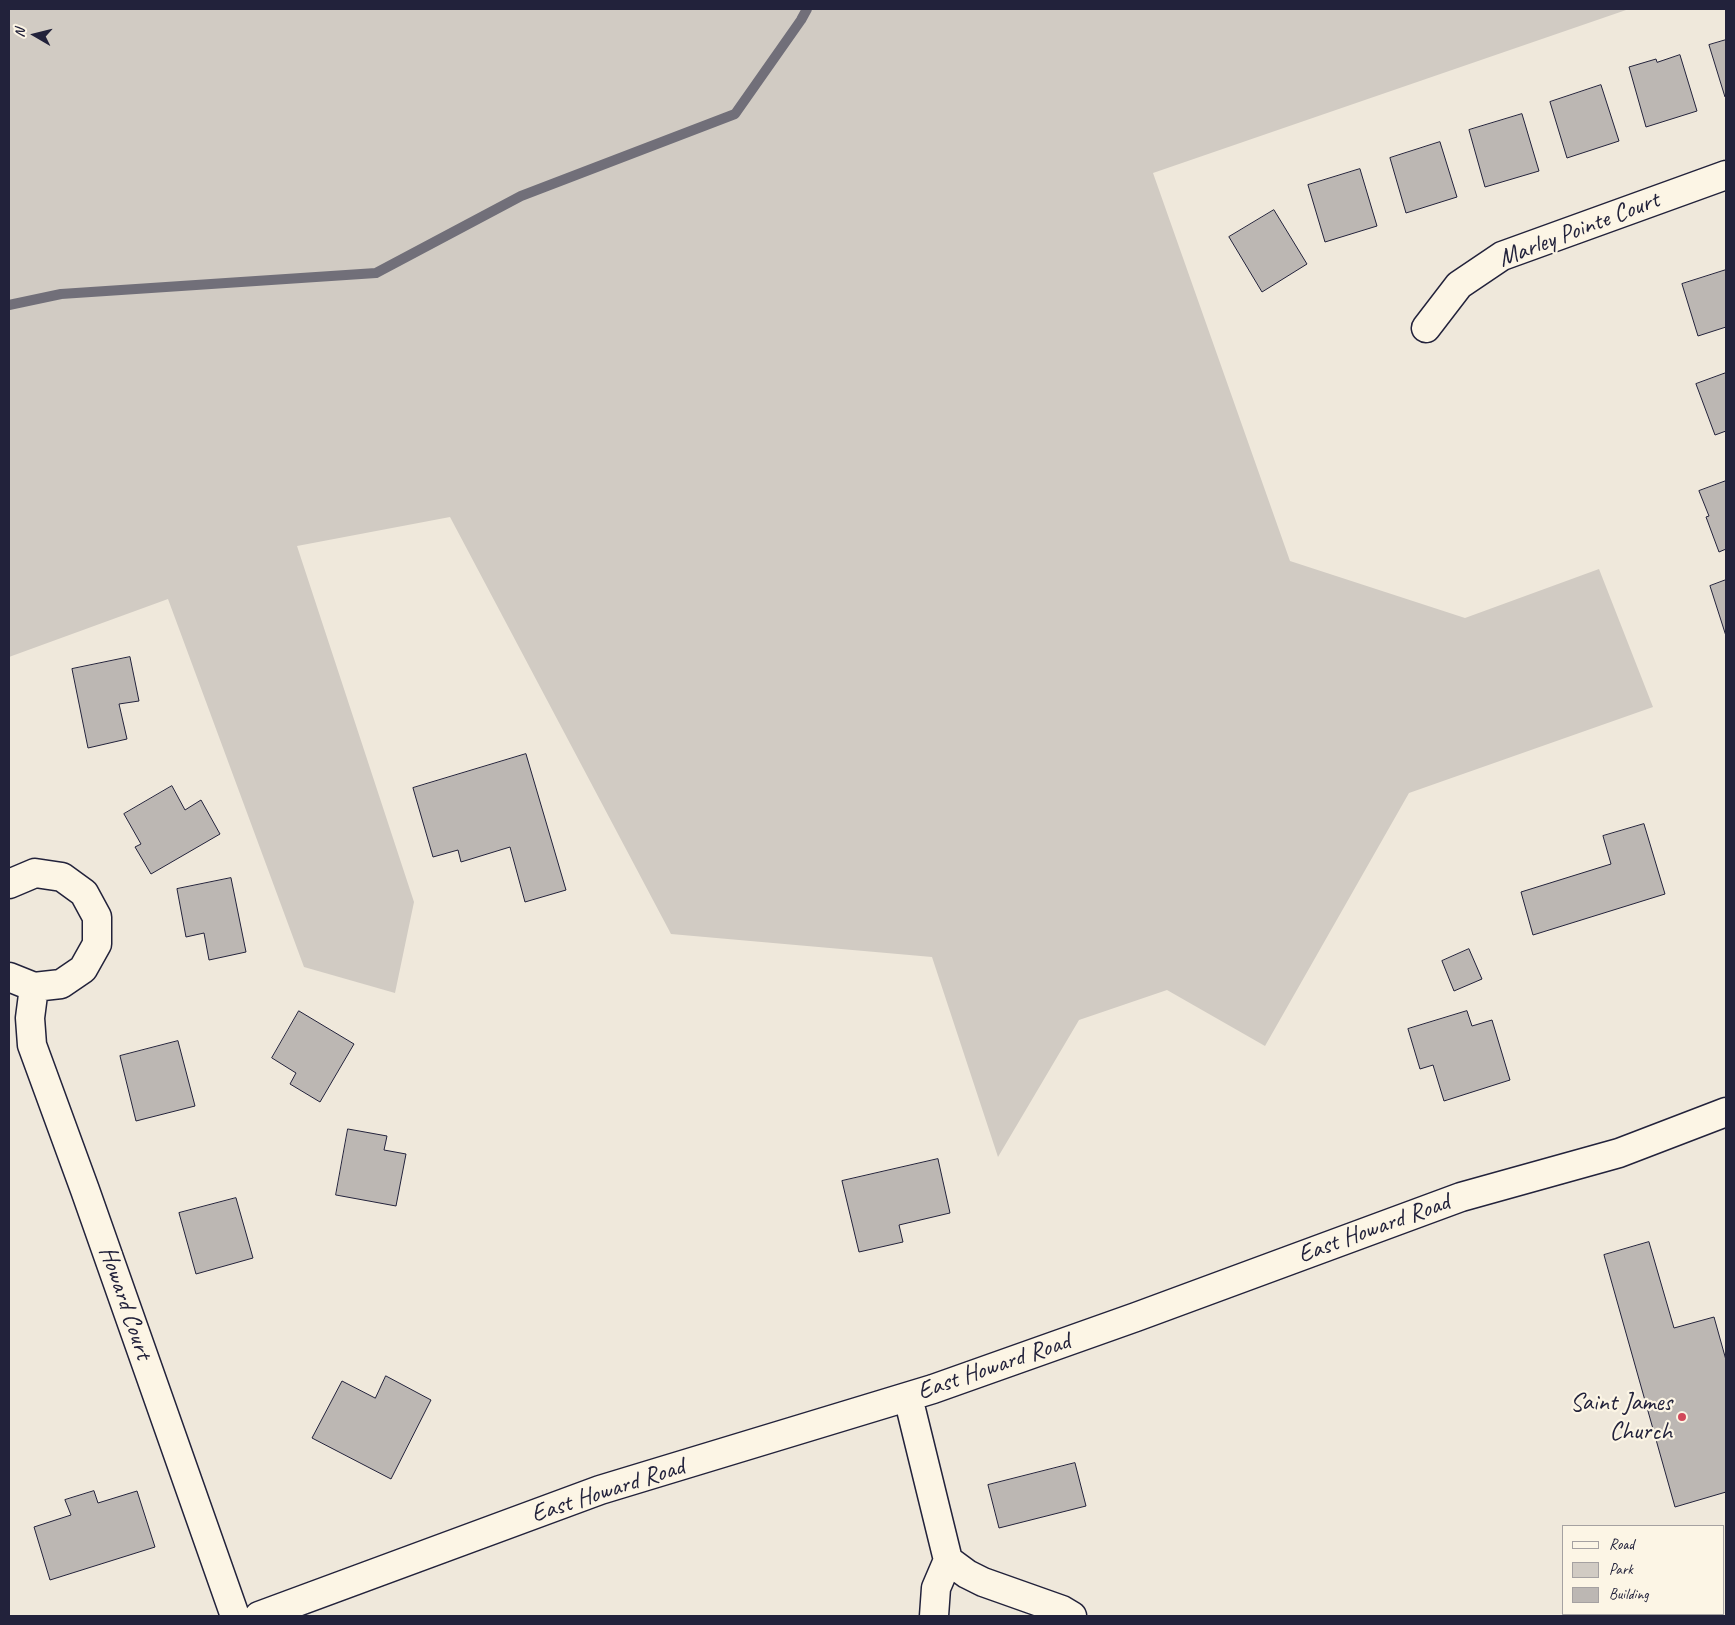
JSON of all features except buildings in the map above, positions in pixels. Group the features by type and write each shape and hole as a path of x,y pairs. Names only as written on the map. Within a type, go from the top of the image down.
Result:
{"street":[{"name":"Marley Pointe Court","path":"1426,328 1459,285 1502,256 1726,175"},
{"path":"9,884 35,873 62,877 84,893 97,917 97,944 84,969 61,984 34,987 9,977"},
{"name":"Howard Court","path":"34,987 30,1018 32,1045 86,1190 235,1616"},
{"name":"East Howard Road","path":"259,1616 600,1490 908,1397 1127,1320 1461,1197 1619,1153 1726,1112"},
{"path":"908,1397 948,1560 936,1588 934,1616"},
{"path":"948,1560 967,1574 983,1582 1062,1610 1072,1616"}],"green space":[{"path":"9,9 1629,9 1153,173 1290,561 1465,618 1599,569 1653,707 1409,793 1265,1046 1167,990 1079,1020 998,1157 932,957 671,934 450,517 297,546 414,902 395,993 304,967 168,599 9,657"}],"waterway":[{"path":"9,305 61,294 376,273 521,196 735,114 807,9"}],"place":[{"name":"Saint James Church","path":"1682,1417"}]}
